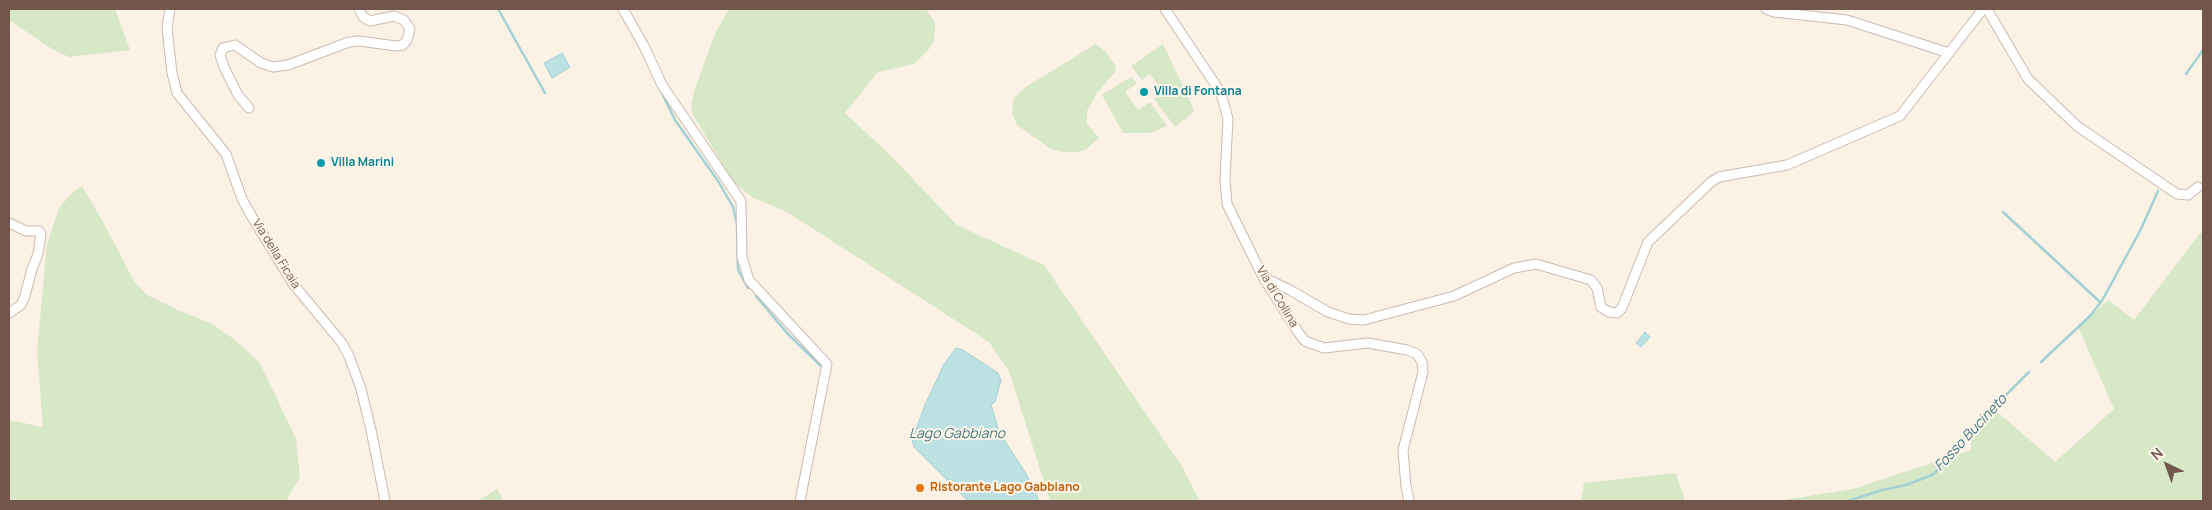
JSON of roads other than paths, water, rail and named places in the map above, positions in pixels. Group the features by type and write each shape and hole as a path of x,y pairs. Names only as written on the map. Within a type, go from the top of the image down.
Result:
{"street":[{"name":"Via della Ficaia","path":"170,9 167,28 172,73 177,93 226,154 247,208 294,285 342,343 349,356 361,389 372,430 385,501"},
{"path":"250,108 238,95 224,67 220,55 223,48 236,45 261,63 273,67 284,66 349,42 359,41 396,46 403,45 407,40 410,29 404,20 394,16 370,22 360,14 359,9"},
{"path":"623,9 646,48 662,85 741,201 742,258 749,280 827,364 800,501"},
{"name":"Via di Collina","path":"1166,9 1217,86 1224,101 1228,125 1225,178 1226,199 1263,277 1298,332 1310,344 1330,349 1368,343 1397,347 1417,354 1422,362 1423,372 1403,450 1409,501"},
{"path":"1766,9 1774,12 1847,20 1949,53"},
{"path":"1263,277 1328,312 1349,319 1364,320 1454,296 1514,268 1536,264 1591,280 1597,288 1601,307 1609,312 1616,313 1622,308 1648,242 1711,182 1720,177 1787,165 1890,121 1905,112 1985,9 2028,78 2077,126 2177,194 2188,195 2198,187"},
{"path":"9,223 26,231 39,231 41,234 38,254 25,296 21,305 9,313"}],"water":[{"path":"562,53 570,67 552,78 544,63"},
{"path":"1645,332 1650,337 1641,347 1636,343"},
{"name":"Lago Gabbiano","path":"956,348 963,350 998,373 1001,380 995,402 991,405 999,432 1025,472 1039,501 968,501 914,447 912,440 925,405 944,364"}],"waterway":[{"path":"498,9 545,93"},
{"name":"Fosso Bucineto","path":"2186,74 2203,50"},
{"path":"659,87 675,120 718,181 733,207 737,224 738,270 748,288"},
{"name":"Fosso Bucineto","path":"2041,362 2091,315 2103,299 2141,229 2158,191"},
{"path":"2003,212 2100,302"},
{"path":"756,296 787,333 823,368"},
{"name":"Fosso Bucineto","path":"1848,501 1882,490 1906,485 1932,475 1948,460 1955,449 1982,419 2029,372"}],"place":[{"name":"Villa di Fontana","path":"1144,92"},
{"name":"Villa Marini","path":"321,163"},
{"name":"Ristorante Lago Gabbiano","path":"920,488"}]}
